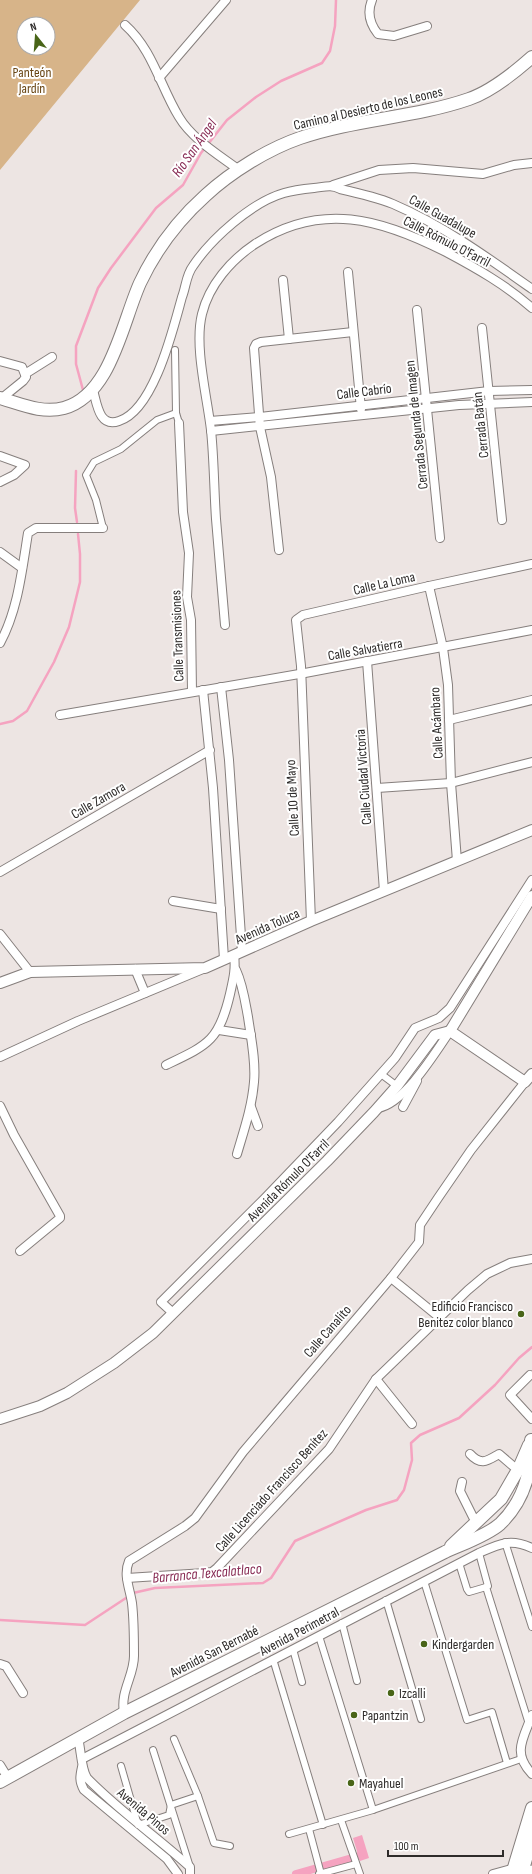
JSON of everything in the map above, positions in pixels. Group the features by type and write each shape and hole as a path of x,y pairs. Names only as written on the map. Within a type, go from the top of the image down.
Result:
{"highway":[{"path":"516,1872 532,1833"}],"main road":[{"name":"Camino al Desierto de los Leones","path":"1,398 28,407 50,410 64,408 77,403 93,390 108,368 140,283 157,251 183,217 205,195 239,170 276,149 300,138 470,99 494,86 532,57"},
{"path":"445,1552 501,1499 520,1468 532,1440"},
{"path":"445,1552 470,1541 499,1525 529,1488 532,1460 532,1440"},
{"path":"479,1520 499,1525"},
{"name":"Avenida San Bernabé","path":"4,1780 124,1713 445,1552"},
{"path":"516,1872 532,1808"}],"street":[{"path":"160,78 226,0"},
{"path":"372,0 369,6 369,17 373,29 378,34 394,36 426,26"},
{"path":"128,28 147,51 180,119 203,142 239,170"},
{"name":"Calle Guadalupe","path":"93,390 101,417 106,422 118,422 130,415 151,388 162,363 187,278 193,265 220,234 243,215 282,193 333,185 379,170 413,168 482,174 514,165 532,163"},
{"name":"Calle Guadalupe","path":"333,185 340,189 392,203 436,224 476,249 532,289"},
{"name":"Calle Rómulo O'Farril","path":"210,421 200,338 202,314 208,298 226,270 244,252 268,236 291,226 326,219 355,220 390,227 422,240 470,264 520,297 532,308"},
{"path":"348,272 361,415"},
{"path":"283,280 289,339"},
{"name":"Cerrada Segunda de Imagen","path":"417,310 440,538"},
{"name":"Cerrada Batán","path":"482,328 502,520"},
{"path":"279,550 271,477 260,427 253,353 256,344 261,342 353,332"},
{"name":"Calle Transmisiones","path":"175,350 176,413 179,423 183,512 189,553 188,597 192,620 192,692 202,690 210,750 221,909 234,955"},
{"path":"25,374 52,357"},
{"path":"0,361 22,367 25,374 23,381 1,398"},
{"name":"Calle Cabrío","path":"210,421 260,417 426,397 489,391 532,390"},
{"name":"Calle Cabrío","path":"211,431 260,427 427,408 491,403 532,402"},
{"path":"0,644 11,620 28,533 36,528 103,528 96,500 86,475 94,462 121,449 157,420 176,413"},
{"path":"210,421 225,625"},
{"path":"0,456 25,465 14,475 0,482"},
{"path":"0,552 22,568"},
{"name":"Calle La Loma","path":"300,674 296,620 298,618 429,586 532,564"},
{"name":"Calle Acámbaro","path":"429,586 443,648 448,685 451,783 457,860"},
{"name":"Calle Salvatierra","path":"202,690 443,648 532,630"},
{"name":"Calle Ciudad Victoria","path":"367,661 384,891"},
{"name":"Calle 10 de Mayo","path":"300,674 311,921"},
{"path":"221,687 228,760 234,955 236,970 243,988 251,1035 254,1081 251,1107 237,1154"},
{"path":"60,716 192,692"},
{"path":"449,720 532,700"},
{"name":"Calle Zamora","path":"0,872 210,750"},
{"path":"377,788 451,783 532,762"},
{"name":"Avenida Toluca","path":"0,983 30,972 135,968 205,968 311,921 532,830"},
{"name":"Avenida Rómulo O'Farril","path":"173,1313 161,1302 264,1199 381,1074 408,1041 415,1028 439,1018 450,1008 532,880"},
{"path":"403,1107 423,1070 450,1031 532,896"},
{"path":"173,900 221,909"},
{"path":"0,934 30,972"},
{"path":"135,968 145,993"},
{"path":"0,1057 78,1021 205,968"},
{"path":"166,1065 200,1048 214,1036 218,1030 227,1006 236,970"},
{"path":"218,1030 251,1035"},
{"path":"450,1031 525,1082"},
{"name":"Avenida Rómulo O'Farril","path":"0,1419 40,1406 90,1380 134,1348 173,1313 327,1161 378,1108 397,1086 435,1035 450,1031"},
{"path":"378,1108 385,1107 394,1102 423,1070"},
{"path":"381,1074 397,1086"},
{"name":"Calle Canalito","path":"127,1582 127,1566 129,1561 185,1526 195,1518 243,1452 391,1278 419,1242 420,1226 471,1150 532,1074"},
{"path":"0,1106 14,1135 60,1216 60,1218 20,1251"},
{"path":"251,1107 258,1126"},
{"name":"Calle Licenciado Francisco Benítez","path":"127,1582 212,1572 330,1449 376,1379 487,1274 510,1263 532,1259"},
{"path":"391,1278 440,1318"},
{"path":"530,1375 510,1394 532,1419"},
{"path":"376,1379 412,1424"},
{"path":"470,1454 476,1461 483,1462 499,1454 513,1466 520,1468"},
{"path":"462,1482 460,1491 473,1517 479,1520"},
{"path":"532,1548 520,1544 505,1542 532,1627"},
{"name":"Avenida Perimetral","path":"82,1762 386,1600 479,1553 505,1542"},
{"path":"479,1553 488,1586 486,1586 529,1724"},
{"path":"459,1563 469,1592 486,1586"},
{"path":"424,1581 467,1720 492,1712 507,1763"},
{"path":"124,1713 123,1700 134,1658 132,1602 127,1582"},
{"path":"386,1600 421,1719"},
{"path":"342,1623 357,1681"},
{"path":"319,1636 373,1810"},
{"path":"293,1649 302,1682"},
{"path":"273,1659 323,1825"},
{"path":"0,1664 6,1666 23,1693"},
{"path":"532,1715 521,1746 521,1759 532,1774"},
{"name":"Avenida Pinos","path":"78,1738 82,1762 87,1778 138,1825 171,1850 190,1870"},
{"path":"174,1739 198,1796 214,1844 230,1846"},
{"path":"153,1750 172,1805 190,1870"},
{"path":"289,1834 373,1810 521,1759"},
{"name":"Avenida Pinos","path":"82,1762 80,1784 84,1790 167,1859 178,1874"},
{"path":"0,1765 4,1780"},
{"path":"121,1766 138,1825 169,1815 172,1805"},
{"path":"172,1805 198,1796"},
{"path":"341,1820 360,1874"},
{"path":"309,1829 321,1874 356,1864"},
{"path":"493,1874 516,1872"}],"green space":[{"name":"Panteón Jardín","path":"0,0 140,0 0,170"}],"shaded area":[{"path":"362,1835 369,1858 360,1861 353,1838"}],"waterway":[{"name":"Río San Ángel","path":"83,390 76,364 76,346 98,288 111,268 156,208 183,185 201,153 227,120 256,97 281,81 322,63 330,51 335,26 336,0"},
{"path":"76,471 75,508 77,522"},
{"path":"0,724 13,721 27,711 54,662 69,627 80,582 78,534"},
{"name":"Barranca Texcalatlaco","path":"133,1593 155,1588 263,1583 271,1578 295,1541 366,1510 397,1500 404,1490 412,1460 411,1443 420,1435 459,1418 495,1385 519,1358 532,1347"},
{"name":"Barranca Texcalatlaco","path":"0,1620 85,1625 129,1596"},
{"path":"296,1874 359,1856"}],"place":[{"name":"Edificio Francisco Benitez color blanco","path":"521,1314"},
{"name":"Kindergarden","path":"424,1644"},
{"name":"Izcalli","path":"391,1693"},
{"name":"Papantzin","path":"354,1715"},
{"name":"Mayahuel","path":"351,1783"}]}
